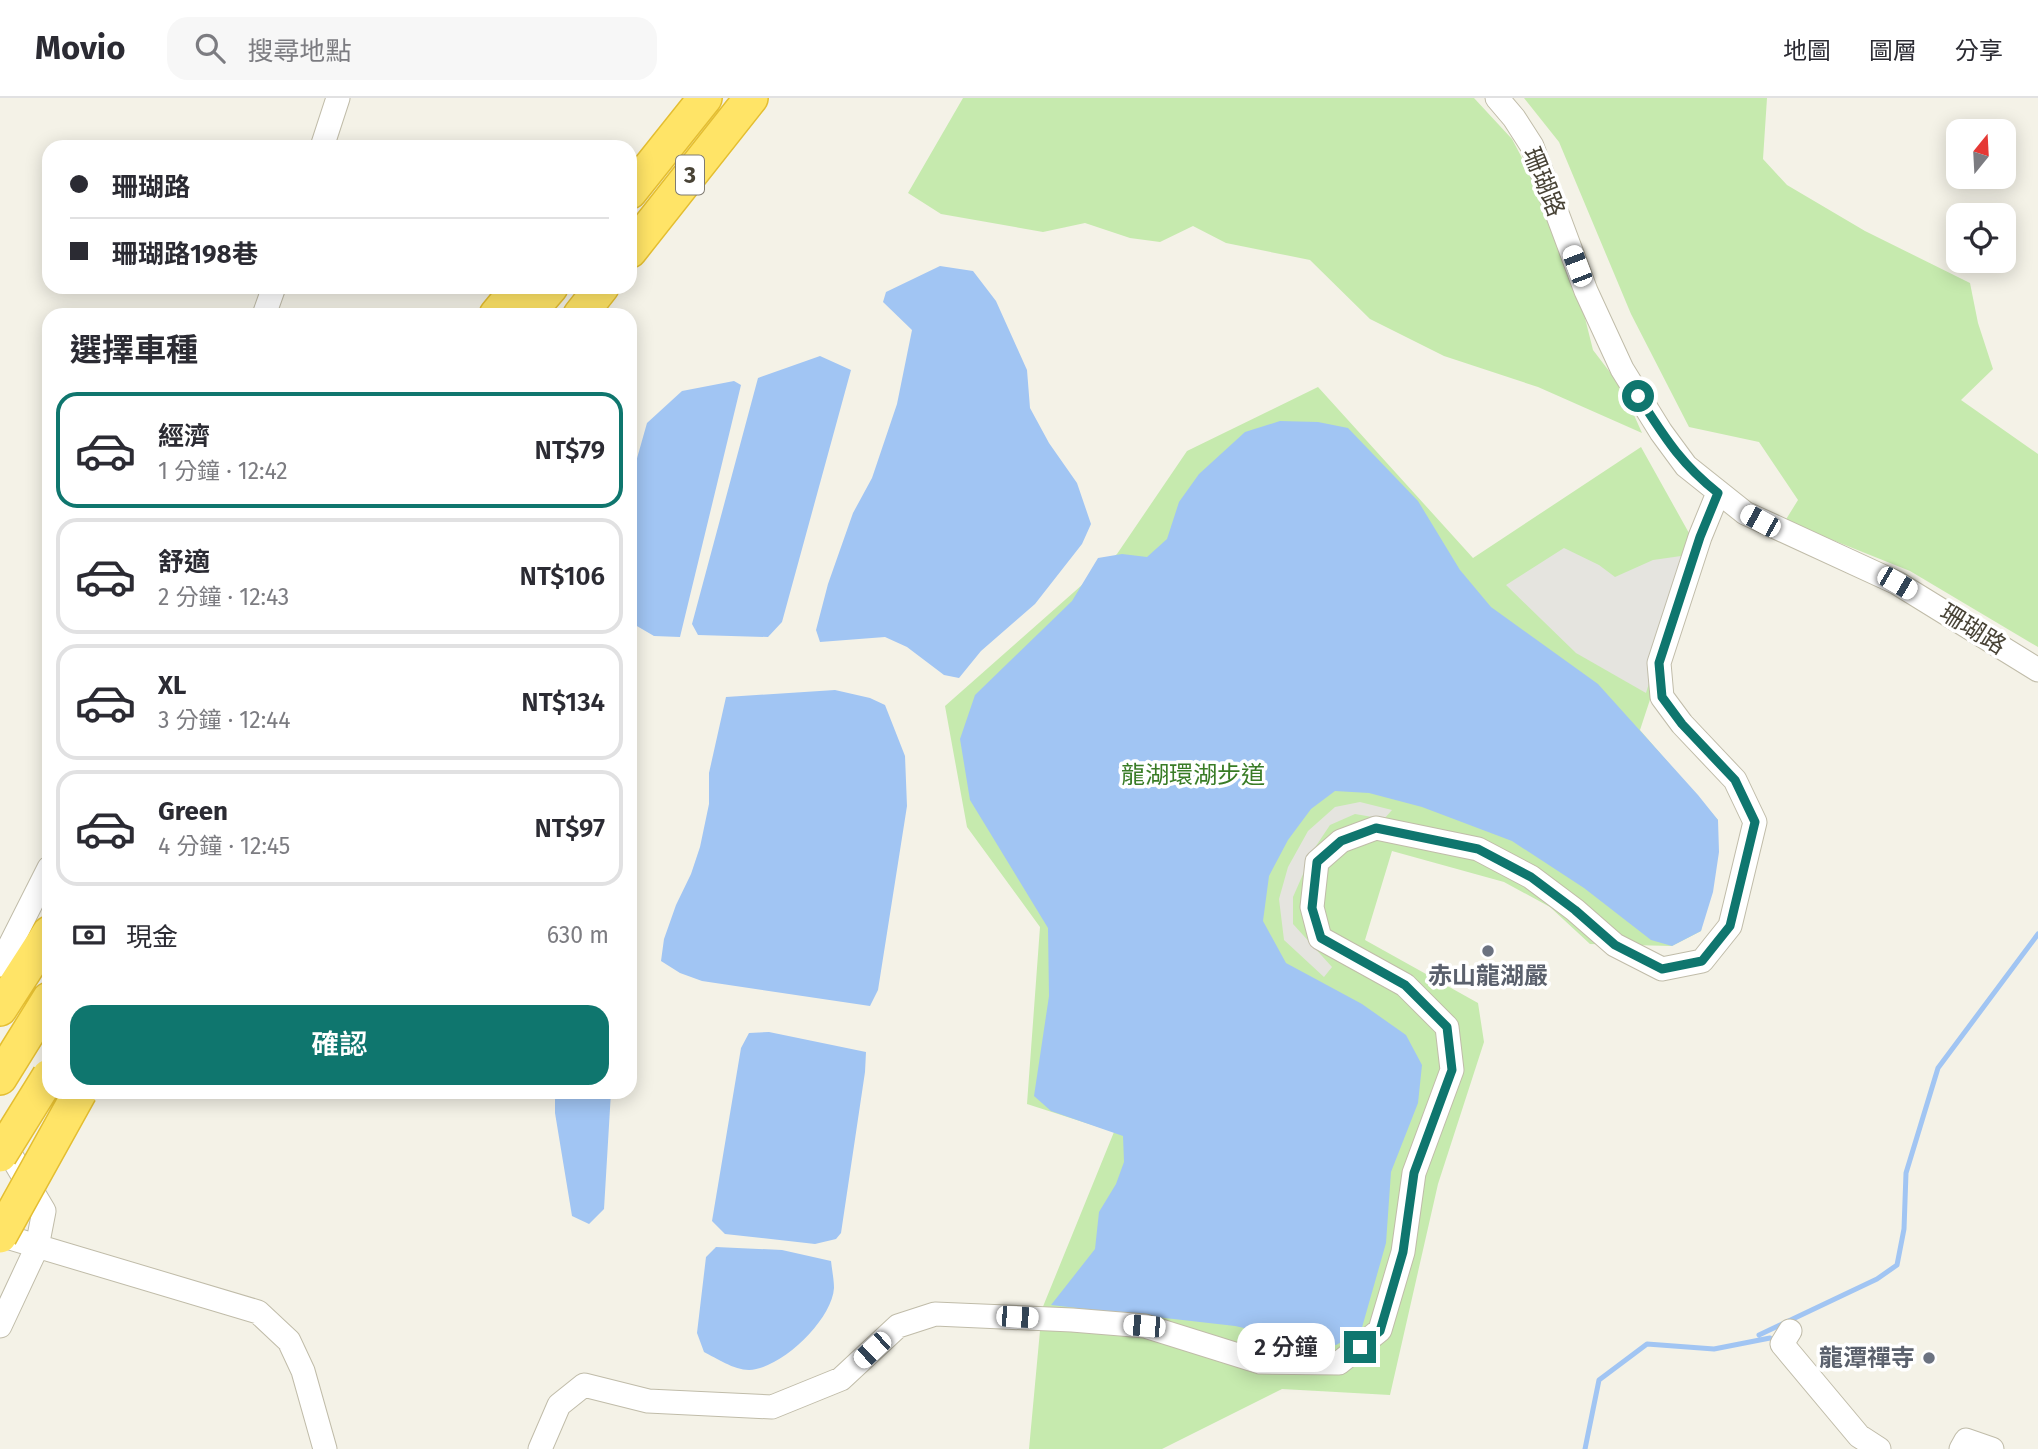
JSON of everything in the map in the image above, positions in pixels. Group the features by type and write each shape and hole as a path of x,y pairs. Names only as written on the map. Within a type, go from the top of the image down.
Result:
{"highway":[{"name":"3","path":"637,183 705,98"},
{"name":"3","path":"637,242 751,98"},
{"path":"502,308 513,294"},
{"path":"533,308 545,294"},
{"path":"586,308 596,294"},
{"path":"0,1009 42,944"},
{"path":"0,1078 42,1010"},
{"path":"0,1155 42,1087"},
{"path":"0,1236 76,1099"}],"street":[{"path":"324,140 338,98"},
{"name":"珊瑚路","path":"1497,98 1518,124 1536,157 1591,302 1627,379 1679,457 1694,474 1760,521 1897,583 2038,670"},
{"path":"540,1449 559,1405 584,1385 648,1401 772,1406 841,1379 898,1326 935,1314 1144,1326 1261,1362 1339,1363 1380,1331 1403,1252 1414,1173 1452,1070 1447,1027 1405,985 1321,938 1312,908 1317,862 1341,841 1376,828 1478,849 1531,877 1615,945 1662,969 1702,961 1730,926 1755,822 1735,780 1682,724 1662,697 1659,663 1700,537 1718,493"},
{"path":"0,965 42,882"},
{"path":"0,1137 44,1211 37,1247 0,1326"},
{"path":"0,1236 258,1312 289,1341 303,1371 325,1449"},
{"path":"1790,1331 1782,1344 1859,1436 1879,1449"},
{"path":"1961,1449 1965,1440 1992,1449"}],"green space":[{"path":"963,98 1474,98 1512,139 1541,194 1578,290 1593,350 1622,388 1642,433 1538,387 1444,356 1370,319 1310,260 1226,243 1193,226 1160,242 1130,238 1085,223 1043,232 941,214 908,193"},
{"path":"1524,98 1767,98 1763,159 1787,185 1865,231 1970,283 1978,323 1993,369 1961,400 2038,454 2038,647 1910,571 1785,521 1798,500 1759,442 1689,427 1631,314 1559,142"},
{"name":"龍湖環湖步道","path":"1318,387 1473,558 1641,447 1699,551 1640,730 1718,820 1701,931 1672,946 1590,944 1550,907 1504,882 1392,851 1365,940 1478,1003 1484,1042 1438,1184 1390,1395 1282,1389 1162,1449 1029,1449 1042,1309 1114,1132 1027,1104 1040,927 967,827 945,706 1117,554 1187,451"}],"shaded area":[{"path":"1564,548 1599,565 1615,577 1653,560 1681,556 1673,604 1646,693 1576,653 1506,585"},
{"path":"1360,802 1392,810 1384,819 1355,814 1330,825 1314,849 1293,897 1293,924 1332,967 1324,977 1284,940 1279,899 1288,867 1308,831 1335,807"}],"water":[{"path":"940,266 973,271 996,301 1027,370 1030,408 1049,443 1077,483 1091,524 1082,544 1035,604 981,651 959,678 944,675 907,647 885,637 820,642 816,630 828,584 853,513 872,478 897,404 912,330 883,302 886,292"},
{"path":"820,356 851,370 782,622 768,637 698,635 692,624 758,378"},
{"path":"734,381 741,385 680,637 654,636 637,626 637,458 647,423 682,391"},
{"name":"龍湖環湖步道","path":"1280,421 1318,422 1348,428 1418,501 1460,570 1491,607 1598,684 1718,820 1719,852 1713,892 1701,931 1672,946 1651,940 1584,888 1512,841 1422,807 1369,793 1335,791 1311,809 1288,840 1269,876 1263,921 1286,963 1362,1004 1406,1035 1422,1065 1418,1103 1391,1172 1386,1243 1361,1331 1336,1345 1302,1341 1235,1326 1051,1305 1095,1249 1099,1212 1116,1184 1124,1162 1123,1136 1051,1111 1034,1096 1049,996 1048,928 970,800 960,739 975,695 1072,601 1098,558 1122,554 1147,557 1167,539 1179,502 1199,474 1245,432"},
{"path":"835,690 870,698 885,705 905,756 907,806 878,990 870,1006 702,981 680,973 661,961 664,939 700,847 709,804 709,773 726,697"},
{"path":"769,1032 866,1052 841,1233 836,1239 815,1244 725,1234 712,1221 741,1048 749,1033"},
{"path":"555,1099 611,1099 604,1209 589,1224 572,1216"},
{"path":"716,1247 782,1250 831,1261 834,1288 831,1301 815,1328 789,1352 762,1368 737,1368 704,1352 697,1333 706,1257"}],"waterway":[{"path":"1759,1335 1877,1279 1897,1265 1904,1229 1906,1173 1938,1068 2038,934"},
{"path":"1585,1449 1599,1380 1647,1344 1714,1349 1770,1338"}],"place":[{"name":"赤山龍湖嚴","path":"1488,951"},
{"name":"龍潭禪寺","path":"1929,1358"}],"route":[{"path":"1360,1347 1380,1331 1403,1252 1414,1173 1452,1070 1447,1027 1405,985 1321,938 1312,908 1317,862 1341,841 1376,828 1478,849 1531,877 1615,945 1662,969 1702,961 1730,926 1755,822 1735,780 1682,724 1662,697 1659,663 1700,537 1718,493 1694,474 1679,457 1638,396"}]}
